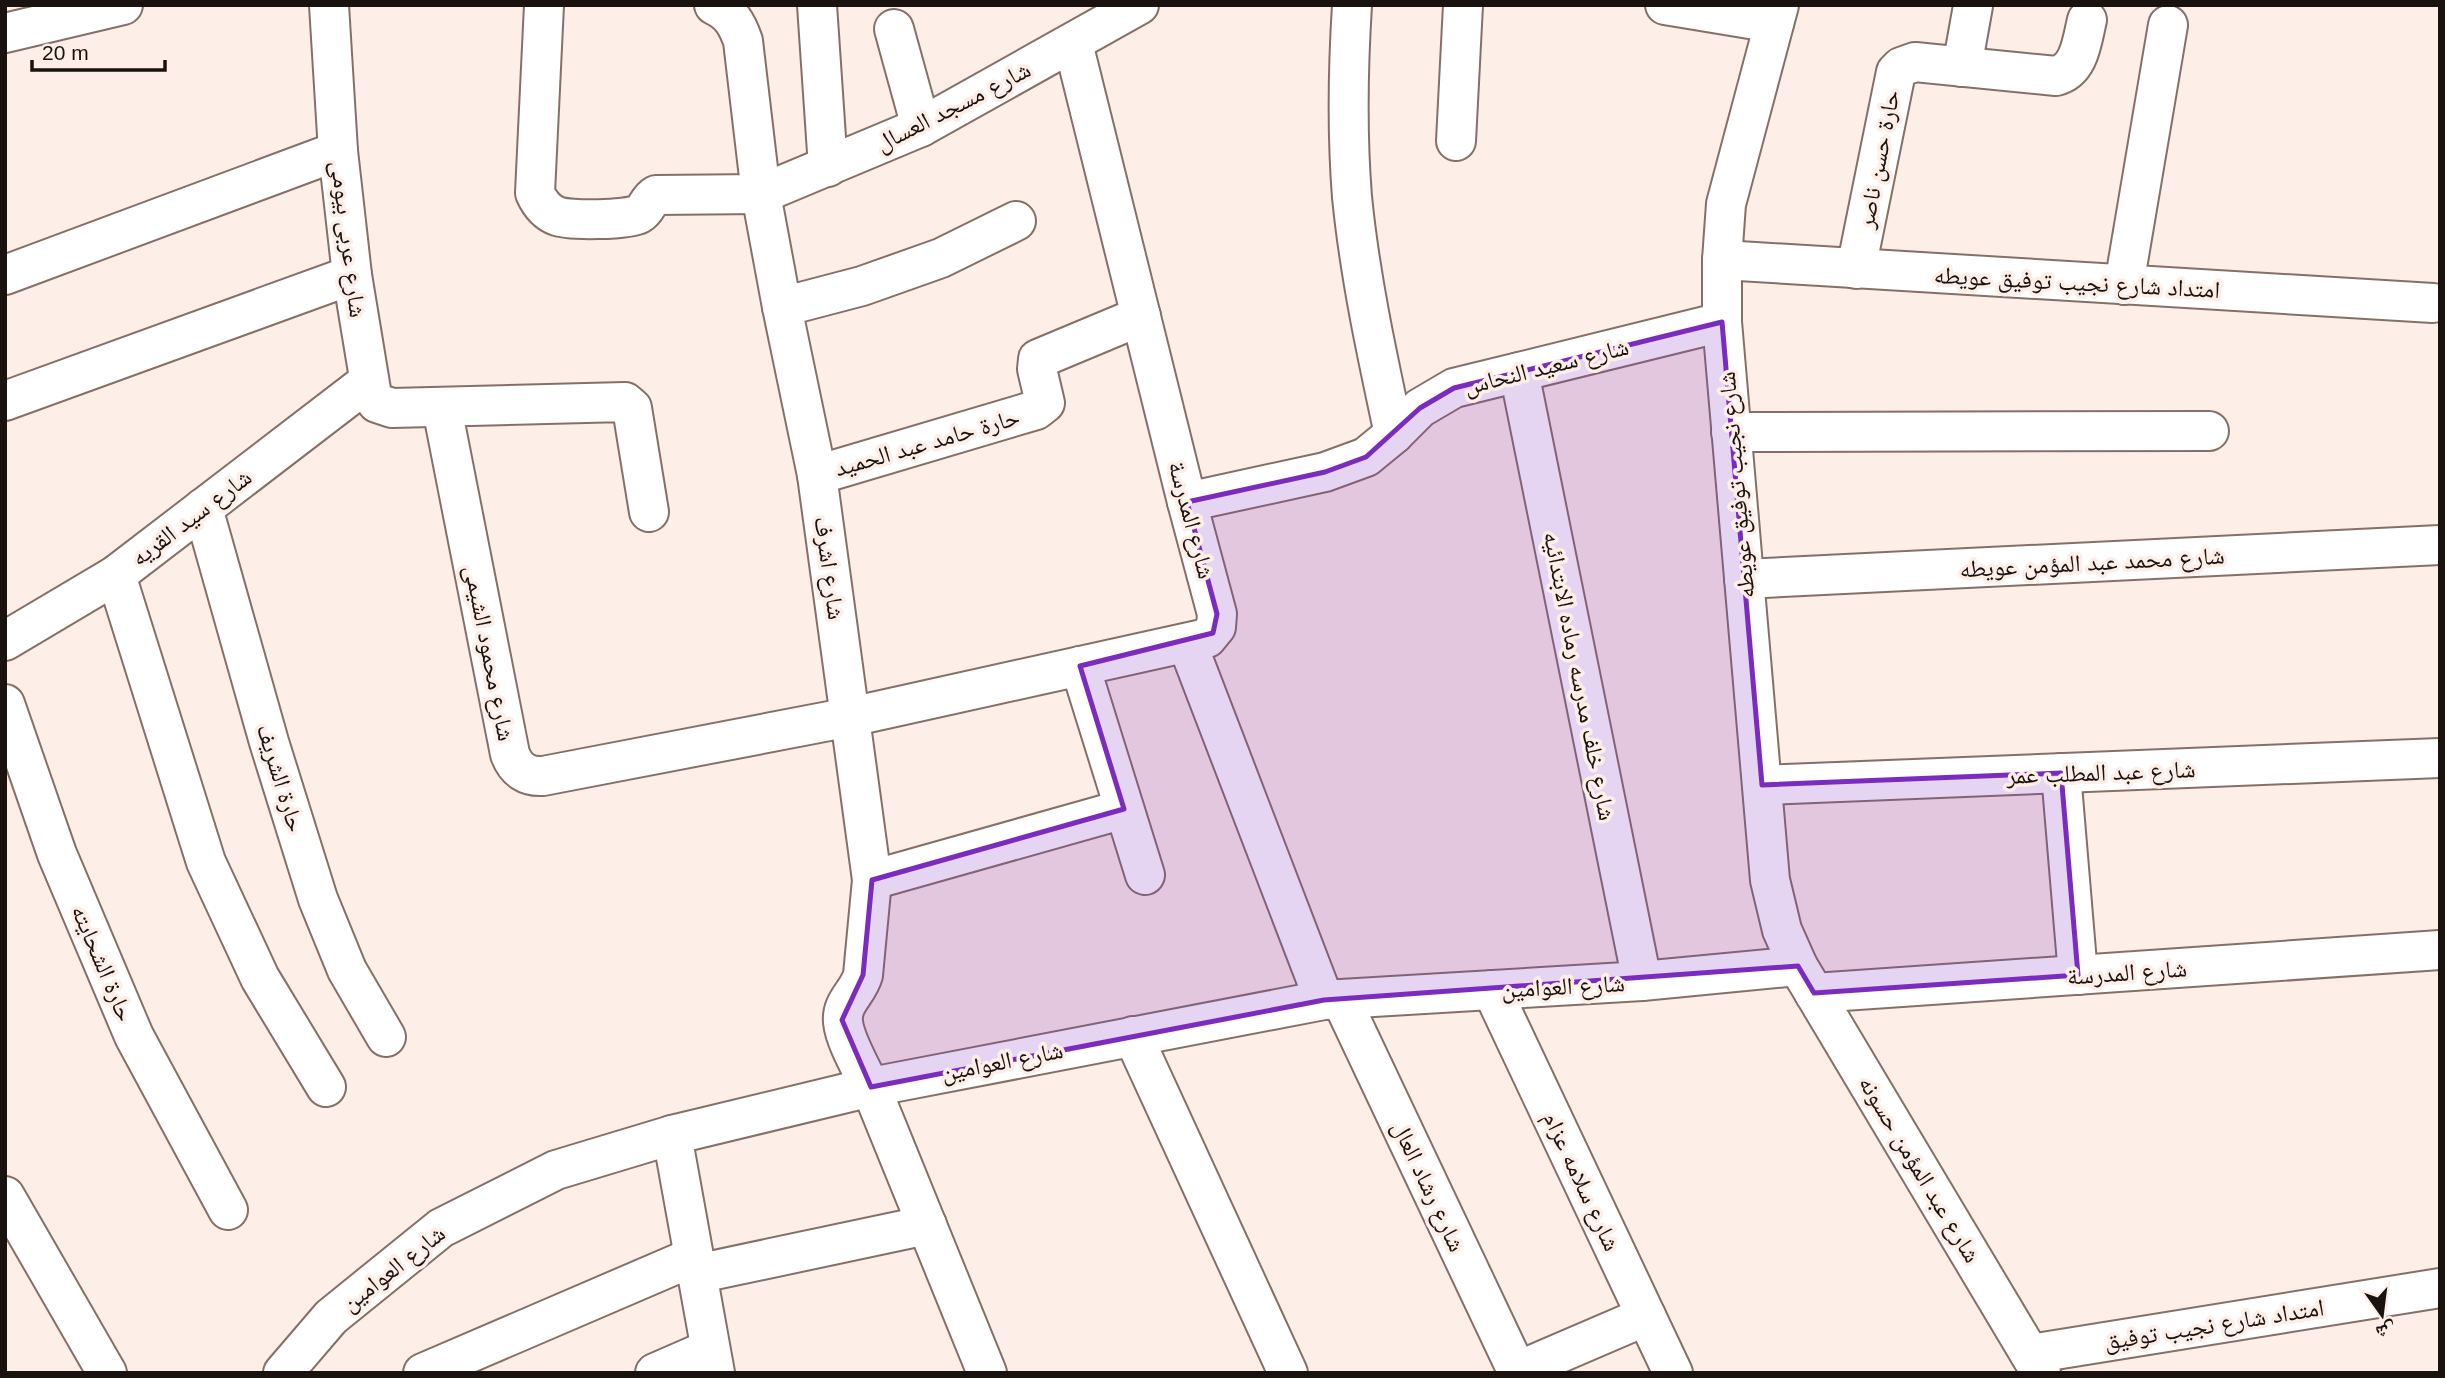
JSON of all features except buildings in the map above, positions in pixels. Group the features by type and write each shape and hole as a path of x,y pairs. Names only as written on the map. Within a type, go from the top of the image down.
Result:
{"street":[{"path":"5,33 123,5"},
{"name":"شارع عربى بيومى","path":"328,5 338,151 352,275 372,396 384,407 442,408"},
{"path":"544,5 535,193 540,204 549,212 560,218 630,218 643,212 648,202 656,195 761,194"},
{"name":"شارع اشرف","path":"714,5 725,11 737,24 743,41 761,194 817,475 872,880 863,975 856,990 849,997 842,1020 987,1373"},
{"path":"817,5 828,167"},
{"name":"شارع مسجد العسال","path":"761,194 921,127 1139,5"},
{"path":"1352,5 1348,77 1352,197 1368,316 1394,434"},
{"path":"1456,141 1463,5"},
{"path":"1665,5 1777,14"},
{"path":"1962,67 1973,6"},
{"name":"شارع نجيب توفيق عويطه","path":"1777,14 1726,204 1722,260 1722,323 1770,880 1782,930 1806,979"},
{"name":"حارة حسن ناصر","path":"1856,269 1896,72 1915,62 2062,75 2076,60 2087,19"},
{"path":"2124,285 2168,25"},
{"path":"894,29 921,127"},
{"name":"شارع المدرسة","path":"850,717 1187,643 1213,634 1217,621 1073,43"},
{"path":"5,275 338,151"},
{"path":"782,307 862,286 941,258 1016,222"},
{"name":"امتداد شارع نجيب توفيق عويطه","path":"1722,260 2433,303"},
{"path":"5,401 352,275"},
{"name":"حارة حامد عبد الحميد","path":"817,475 1036,410 1045,403 1037,369 1038,359 1141,316"},
{"name":"شارع سعيد النحاس","path":"1186,502 1325,472 1366,457 1420,408 1454,388 1722,323"},
{"name":"شارع خلف مدرسه رماده الابتدائيه","path":"1519,372 1642,981"},
{"name":"شارع سيد القريه","path":"5,640 116,575 369,381"},
{"path":"442,408 625,402 632,408 649,512"},
{"name":"شارع محمود الشيمى","path":"442,408 510,754 519,769 534,777 544,776 850,717"},
{"path":"1731,432 2209,430"},
{"name":"حارة الشريف","path":"203,508 269,742 318,899 347,970 386,1037"},
{"name":"شارع محمد عبد المؤمن عويطه","path":"1744,579 2440,545"},
{"path":"116,575 206,862 260,978 326,1087"},
{"name":"شارع رشاد العال","path":"1187,643 1332,1000 1518,1372"},
{"path":"1080,666 1145,875"},
{"name":"حارة الشحايته","path":"5,704 57,853 134,1035 228,1210"},
{"name":"شارع عبد المطلب عمر","path":"1762,785 2440,758"},
{"path":"2061,773 2078,975"},
{"path":"872,880 1124,809"},
{"name":"شارع المدرسة","path":"1806,979 2078,975 2440,950"},
{"name":"شارع العوامين","path":"283,1373 331,1317 441,1228 556,1170 672,1135 871,1087 1332,1000 1642,981 1806,979"},
{"name":"شارع عبد المؤمن حسونه","path":"1806,979 2036,1367"},
{"name":"شارع سلامه عزام","path":"1492,990 1673,1373"},
{"path":"1133,1036 1288,1373"},
{"path":"655,1373 713,1361 672,1135"},
{"path":"5,1196 107,1373"},
{"path":"423,1373 694,1265 927,1226"},
{"name":"امتداد شارع نجيب توفيق","path":"2036,1367 2440,1288"},
{"path":"1518,1372 1646,1316"}],"highlighted area":[{"path":"1722,322 1762,785 2061,773 2078,975 1814,993 1798,966 1324,1000 871,1087 842,1020 863,975 872,880 1124,809 1080,666 1213,633 1217,614 1187,502 1325,472 1366,457 1420,408 1454,388"}]}
